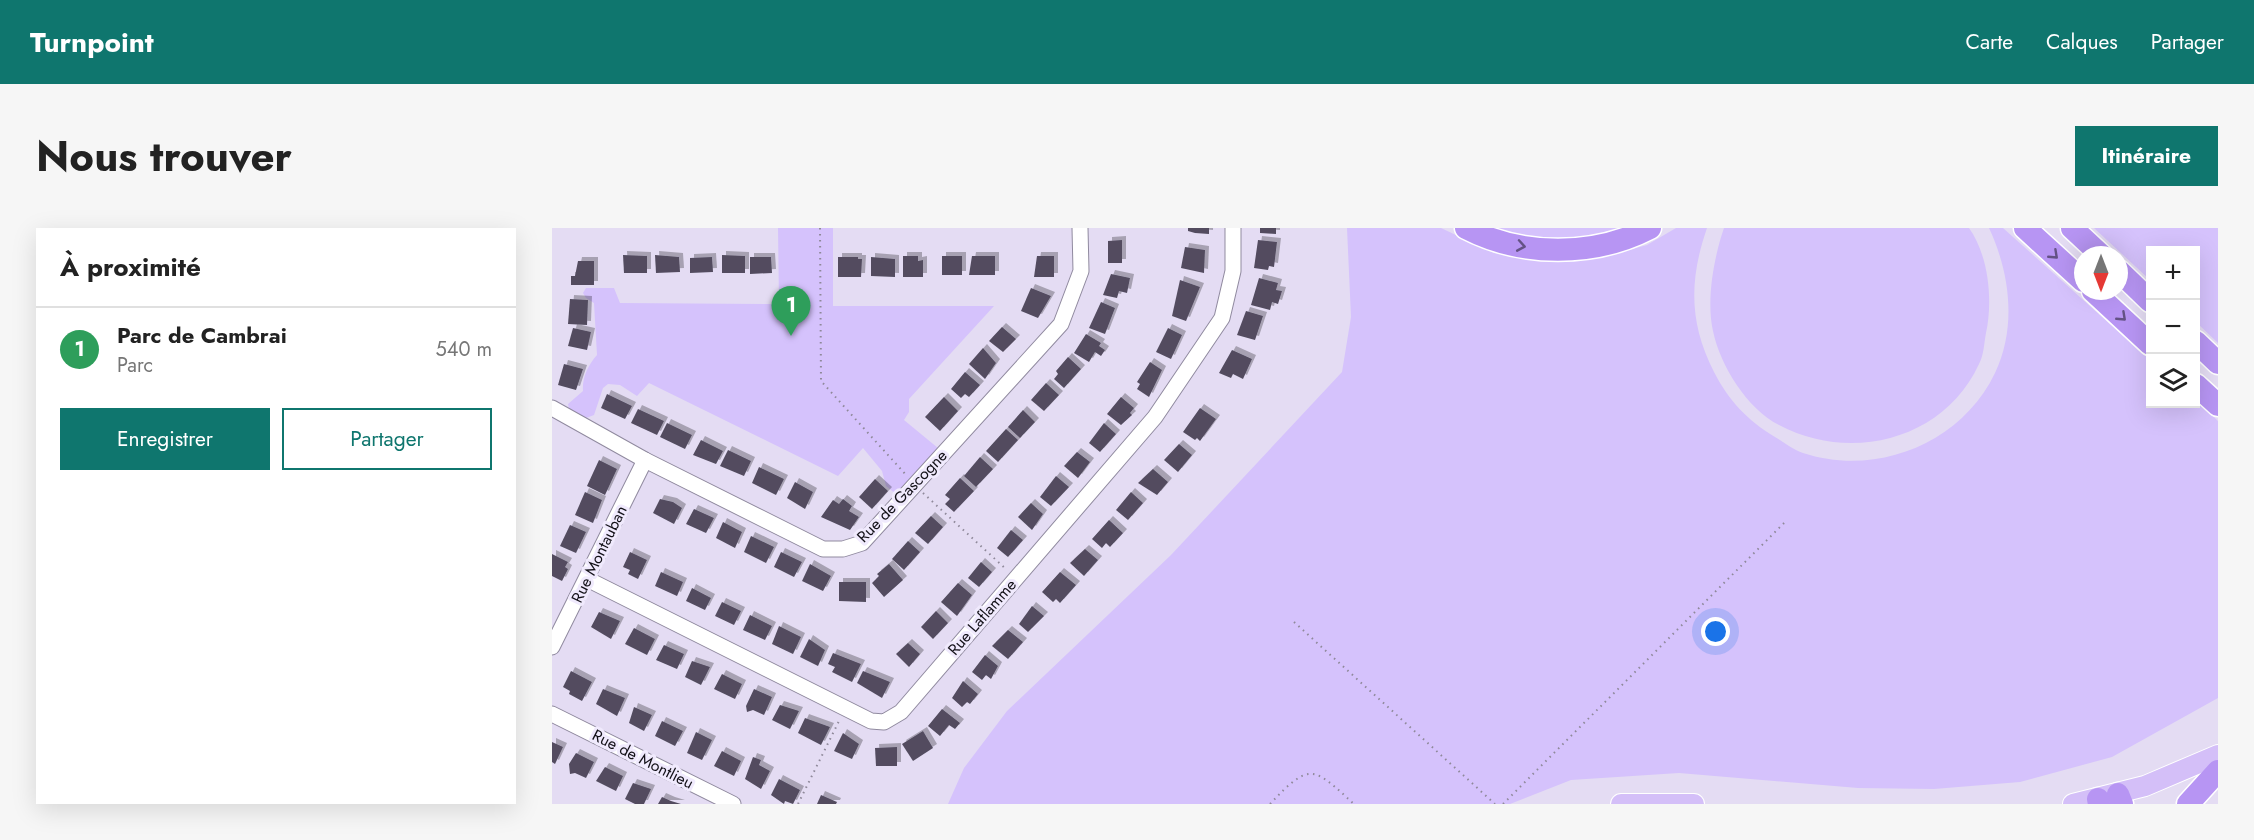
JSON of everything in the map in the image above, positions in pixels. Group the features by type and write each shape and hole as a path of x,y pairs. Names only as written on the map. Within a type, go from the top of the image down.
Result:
{"highway":[{"path":"1466,228 1515,245 1564,249 1612,243 1650,228"},
{"path":"2025,228 2074,274"},
{"path":"2072,228 2091,246"},
{"path":"2128,280 2150,300"},
{"path":"2103,300 2146,339"},
{"path":"2200,346 2218,363"},
{"path":"2200,389 2218,405"},
{"path":"2188,804 2218,771"}],"main road":[{"path":"2073,804 2109,800 2218,755"},
{"path":"1621,804 1694,804"}],"street":[{"name":"Rue de Gascogne","path":"552,408 645,460 823,549 843,549 862,543 1061,324 1081,272 1080,228"},
{"name":"Rue Laflamme","path":"587,579 871,721 884,722 901,712 1155,417 1222,318 1233,271 1233,228"},
{"name":"Rue Montauban","path":"552,647 645,460"},
{"name":"Rue de Montlieu","path":"552,714 734,804"}],"path":[{"path":"820,228 821,381 915,485 1016,578"},
{"path":"1503,804 1785,522"},
{"path":"1294,622 1495,804"},
{"path":"798,804 845,708"},
{"path":"1270,804 1287,786 1308,773 1321,775 1354,804"}],"shaded area":[{"path":"778,228 833,228 833,306 994,306 909,399 909,412 904,420 944,453 897,495 886,486 882,471 863,448 838,476 649,383 637,396 620,385 608,384 603,388 594,415 586,418 570,413 568,404 583,391 586,372 597,355 594,303 583,293 586,288 614,288 620,303 779,304"},
{"path":"1347,228 1441,228 1494,253 1561,261 1603,257 1647,245 1676,228 1707,228 1697,266 1694,301 1696,319 1706,354 1726,392 1756,424 1796,450 1831,459 1859,461 1887,457 1914,449 1939,436 1961,419 1980,398 1995,373 2006,337 2008,300 2006,282 2002,263 1989,228 2003,228 2074,292 2074,300 2083,300 2146,356 2146,408 2200,408 2200,404 2218,421 2218,698 2112,757 2020,782 1934,789 1858,788 1679,773 1571,780 1510,804 948,804 964,768 1007,711 1171,555 1342,372 1351,317"},
{"path":"1494,228 1621,228 1591,238 1557,241 1524,237"},
{"path":"1724,228 1969,228 1981,252 1988,279 1988,320 1979,364 1963,390 1943,411 1919,427 1893,437 1865,442 1836,442 1807,436 1779,425 1756,408 1737,385 1722,358 1713,331 1711,292 1714,265"},
{"path":"2094,228 2218,228 2218,343 2200,326 2200,246 2146,246 2146,276 2128,260 2128,246 2113,246"}],"building":[{"path":"1188,228 1209,228 1209,234 1188,231"},
{"path":"1260,228 1276,228 1276,234 1260,233"},
{"path":"1122,240 1122,263 1108,263 1108,241"},
{"path":"1258,240 1277,242 1274,267 1269,266 1268,270 1254,268"},
{"path":"1185,247 1205,250 1204,273 1181,268"},
{"path":"623,255 647,256 647,273 624,273"},
{"path":"655,255 679,257 680,272 656,273"},
{"path":"722,255 745,256 745,273 722,273"},
{"path":"903,256 918,256 918,261 923,260 923,277 903,277"},
{"path":"942,256 962,256 962,275 942,275"},
{"path":"972,256 995,256 995,275 969,275"},
{"path":"1037,256 1054,256 1054,277 1034,277"},
{"path":"712,257 713,272 690,273 690,258"},
{"path":"750,257 771,257 772,273 750,274"},
{"path":"838,257 862,259 861,277 838,277"},
{"path":"871,257 895,259 895,277 871,276"},
{"path":"578,261 594,261 594,285 571,285 571,276 575,276"},
{"path":"1111,274 1130,278 1127,293 1119,291 1117,298 1103,295"},
{"path":"1259,278 1278,283 1276,290 1282,291 1278,304 1272,302 1270,310 1251,305"},
{"path":"1180,280 1200,287 1186,321 1172,316"},
{"path":"1031,288 1051,296 1038,318 1021,311"},
{"path":"570,299 588,300 587,325 568,324"},
{"path":"1101,302 1115,308 1105,334 1089,328"},
{"path":"1246,311 1263,316 1255,340 1237,335"},
{"path":"1002,327 1016,339 1003,352 989,341"},
{"path":"573,328 591,332 587,350 568,346"},
{"path":"1168,328 1182,335 1171,359 1156,352"},
{"path":"1086,334 1101,343 1099,346 1105,350 1101,356 1095,352 1089,362 1074,353"},
{"path":"983,348 996,363 985,379 969,364"},
{"path":"1232,350 1252,359 1243,379 1233,374 1231,378 1219,373"},
{"path":"1068,357 1081,369 1064,388 1054,379 1058,374 1056,371"},
{"path":"1150,362 1162,370 1149,397 1137,389 1140,384 1137,382"},
{"path":"564,364 583,369 576,390 558,385"},
{"path":"965,372 980,385 969,397 965,394 961,398 951,389"},
{"path":"1046,383 1059,395 1044,411 1031,400"},
{"path":"607,394 632,406 625,419 601,408"},
{"path":"944,397 958,411 940,431 925,417"},
{"path":"1121,397 1134,408 1130,413 1132,415 1121,425 1107,414"},
{"path":"1200,408 1216,419 1200,441 1183,432"},
{"path":"638,409 664,421 657,435 631,423"},
{"path":"1023,410 1035,422 1020,438 1008,427"},
{"path":"667,423 692,435 685,449 660,437"},
{"path":"1104,423 1116,434 1100,452 1089,443"},
{"path":"1006,429 1018,440 998,462 986,451"},
{"path":"701,440 723,451 716,464 693,455"},
{"path":"1179,444 1192,455 1178,472 1164,460"},
{"path":"728,450 751,461 744,476 720,466"},
{"path":"1077,452 1090,462 1078,478 1064,466"},
{"path":"980,457 993,469 976,487 964,476"},
{"path":"599,460 617,469 605,495 587,486"},
{"path":"759,467 784,479 776,495 752,483"},
{"path":"1153,469 1168,482 1157,495 1138,483"},
{"path":"1056,476 1069,487 1051,506 1040,497"},
{"path":"960,478 974,491 954,512 945,504 950,499 945,495"},
{"path":"875,479 888,491 872,509 859,497"},
{"path":"795,482 813,492 805,509 787,498"},
{"path":"585,492 602,500 593,523 575,515"},
{"path":"1131,492 1143,503 1128,520 1116,510"},
{"path":"660,499 673,502 682,508 674,524 653,513"},
{"path":"843,499 852,506 849,511 859,517 850,530 821,517 833,500 839,504"},
{"path":"1031,503 1043,514 1032,530 1018,517"},
{"path":"694,509 714,518 706,533 686,524"},
{"path":"931,516 943,527 928,544 915,533"},
{"path":"1109,520 1123,533 1110,547 1106,543 1102,548 1092,539"},
{"path":"723,522 742,532 735,548 716,538"},
{"path":"570,525 586,532 576,553 560,546"},
{"path":"1011,530 1023,540 1008,557 997,548"},
{"path":"751,536 774,547 766,563 744,552"},
{"path":"908,541 920,552 904,570 892,559"},
{"path":"1085,549 1098,560 1084,576 1070,563"},
{"path":"630,552 647,560 638,579 628,574 630,570 623,567"},
{"path":"781,552 802,562 794,577 774,567"},
{"path":"552,554 568,562 565,567 568,569 562,581 552,576"},
{"path":"981,562 992,572 979,587 968,578"},
{"path":"810,564 831,576 823,591 802,581"},
{"path":"889,564 903,580 884,597 872,583 879,576 877,574"},
{"path":"661,572 683,582 677,596 655,586"},
{"path":"1060,572 1076,585 1060,603 1056,599 1053,602 1042,592"},
{"path":"839,582 866,582 866,602 839,601"},
{"path":"958,583 972,595 957,616 941,602"},
{"path":"692,588 711,598 705,610 686,601"},
{"path":"722,602 741,611 734,625 715,616"},
{"path":"1032,606 1044,616 1028,632 1019,624"},
{"path":"936,611 948,623 933,639 921,627"},
{"path":"599,612 620,621 611,639 591,627"},
{"path":"750,615 772,626 765,640 743,630"},
{"path":"779,626 801,637 793,654 772,644"},
{"path":"634,628 655,639 647,655 625,644"},
{"path":"1008,630 1023,642 1008,659 992,646"},
{"path":"809,639 825,650 818,666 800,657"},
{"path":"908,643 920,654 909,667 896,654"},
{"path":"664,645 684,654 677,669 656,660"},
{"path":"833,653 861,664 852,682 832,672 835,667 828,664"},
{"path":"985,655 998,666 991,679 986,675 982,680 972,672"},
{"path":"692,661 710,667 701,685 685,677"},
{"path":"571,671 592,682 582,701 569,694 570,691 563,687"},
{"path":"863,671 890,682 882,698 857,683"},
{"path":"722,674 742,684 735,699 714,689"},
{"path":"963,681 978,694 970,704 967,702 962,707 952,698"},
{"path":"603,689 625,698 617,716 596,704"},
{"path":"754,689 772,697 764,715 753,710 747,712 746,706"},
{"path":"780,705 799,711 790,729 772,720"},
{"path":"634,707 652,715 644,731 629,723"},
{"path":"942,709 960,723 955,729 949,725 940,736 928,726"},
{"path":"805,718 830,727 821,745 798,733"},
{"path":"662,721 683,731 675,746 655,736"},
{"path":"923,731 933,748 913,761 902,744"},
{"path":"696,732 712,740 702,760 687,753"},
{"path":"843,733 859,744 852,759 834,751"},
{"path":"552,742 563,747 555,764 552,762"},
{"path":"897,747 897,766 876,766 875,748"},
{"path":"722,751 741,761 734,776 714,766"},
{"path":"576,753 594,762 586,778 575,773 570,774 569,764"},
{"path":"753,757 761,760 759,765 770,771 761,789 745,779"},
{"path":"605,767 623,776 616,791 596,781"},
{"path":"779,779 800,790 793,804 785,801 784,804 771,795"},
{"path":"633,783 651,789 644,804 635,804 625,799"},
{"path":"821,795 837,802 836,804 817,804"},
{"path":"662,797 671,801 681,804 658,804"}],"place":[{"name":"Parc de Cambrai","path":"791,336"}]}
